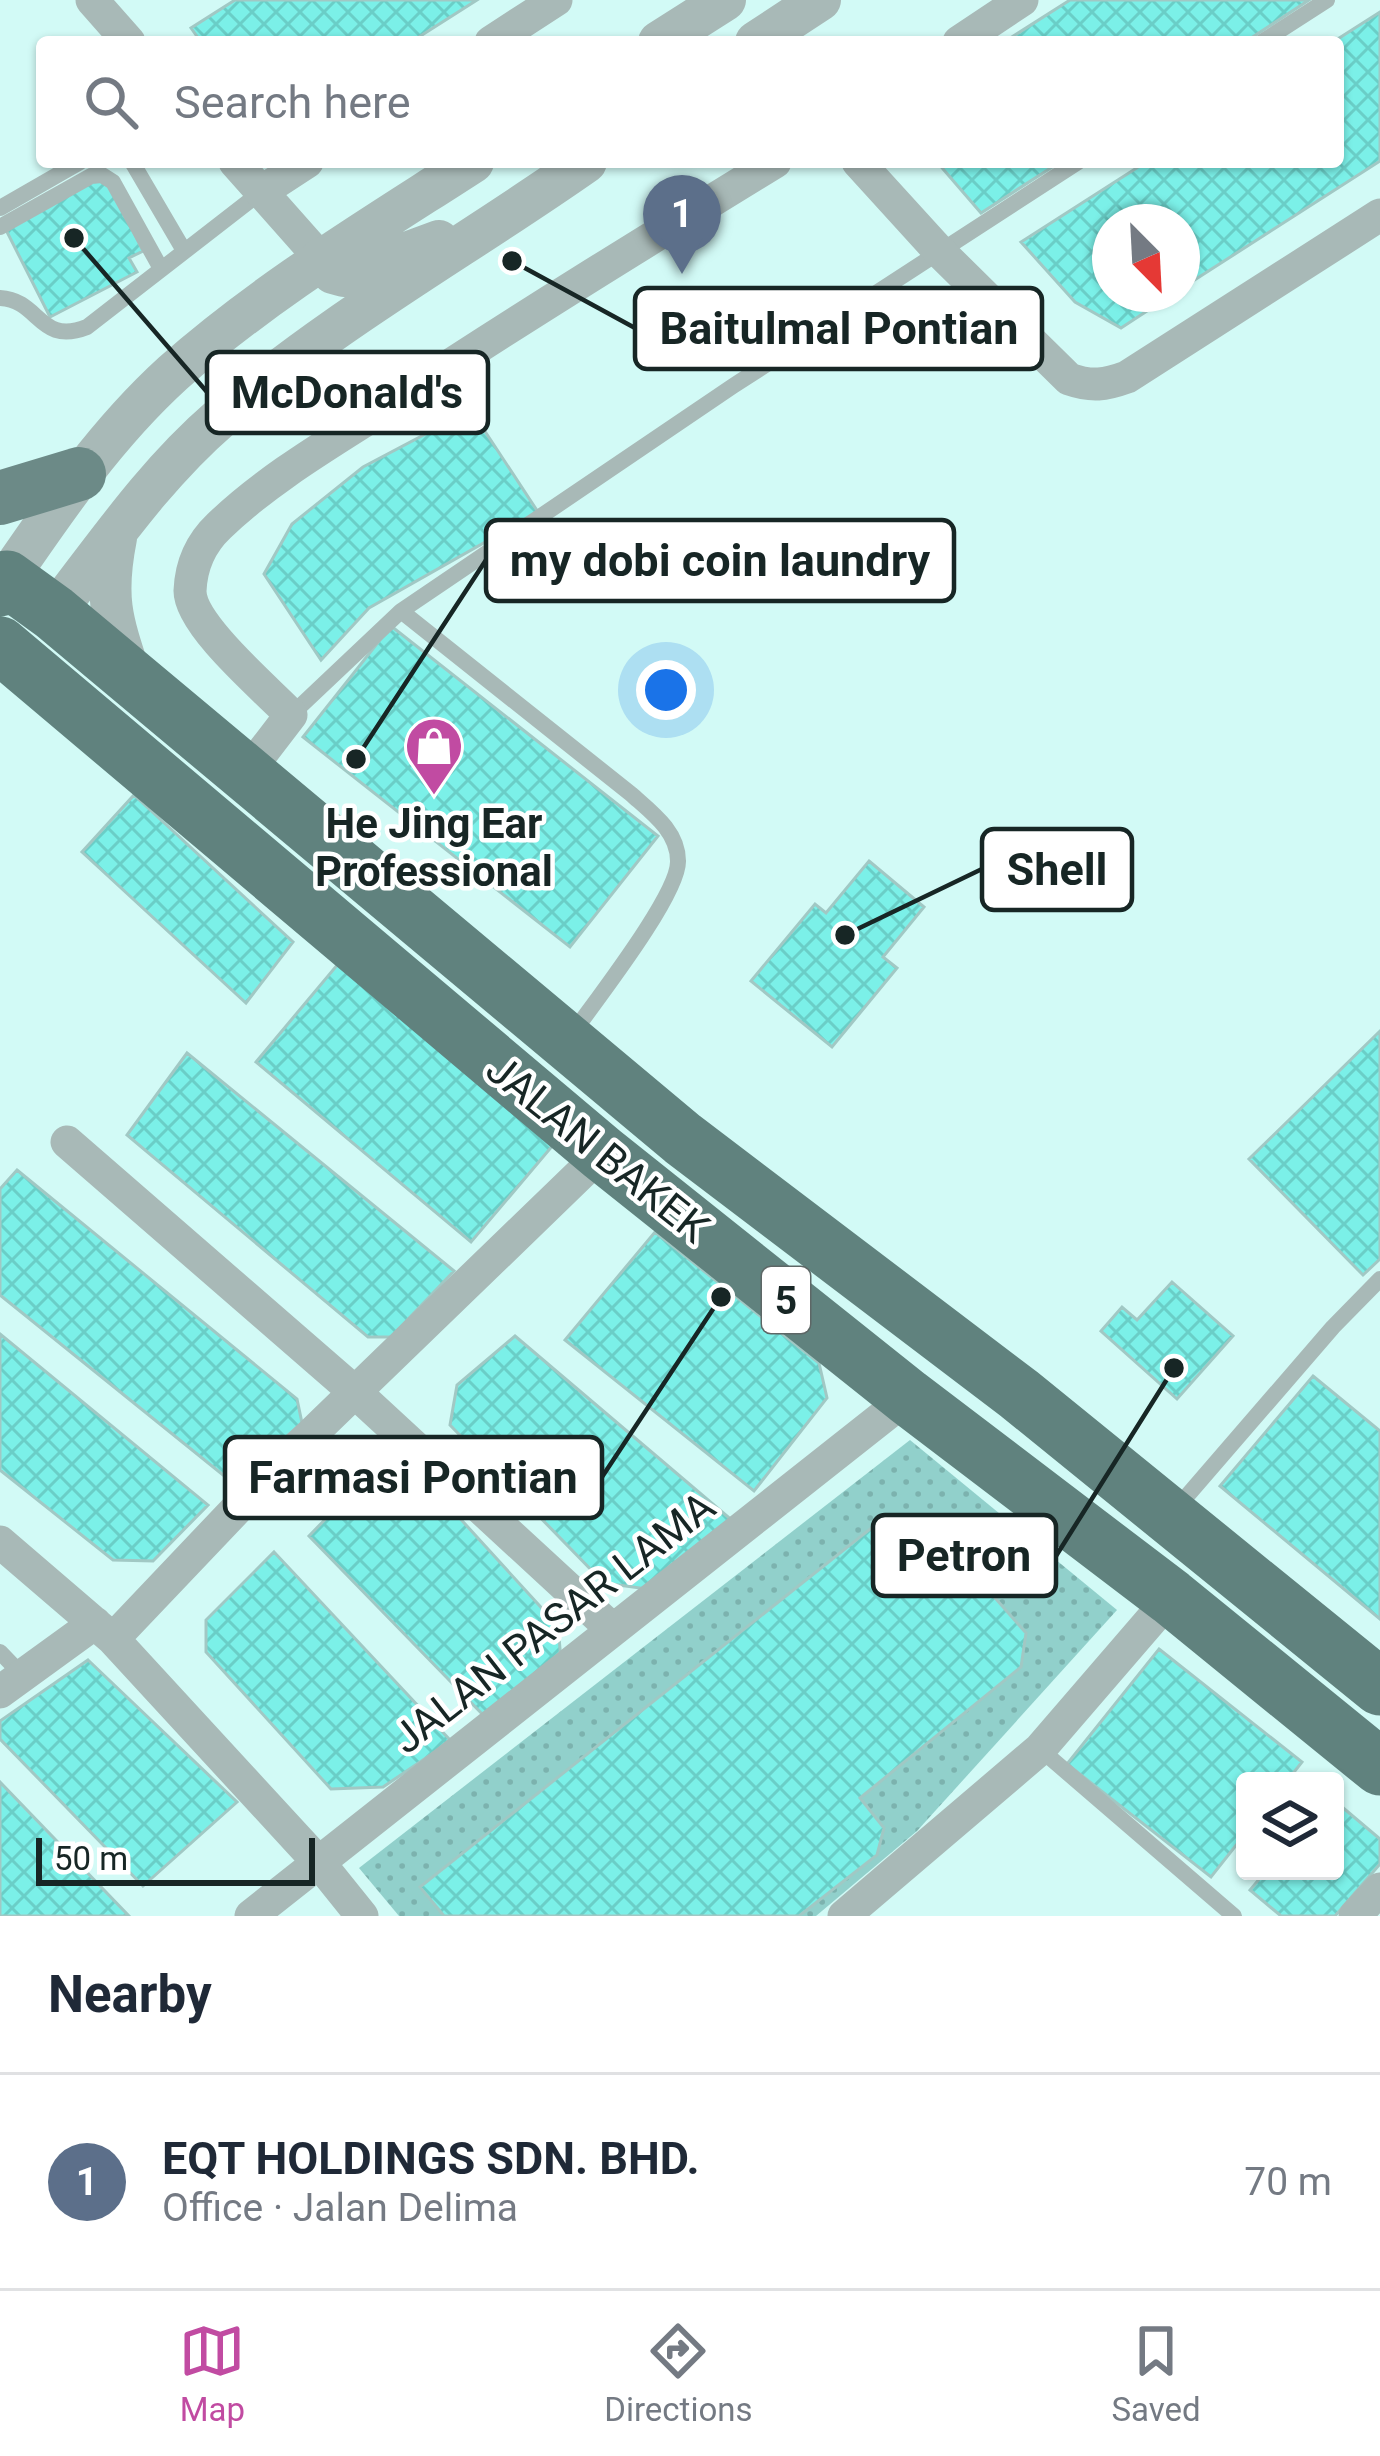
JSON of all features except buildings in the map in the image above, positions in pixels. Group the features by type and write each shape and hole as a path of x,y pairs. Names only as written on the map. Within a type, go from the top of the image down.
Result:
{"highway":[{"name":"JALAN BAKEK","path":"2,580 55,613 683,1138 1019,1394 1380,1687"},
{"name":"5","path":"6,659 55,613"},
{"name":"JALAN BAKEK","path":"6,659 602,1153 908,1397 1171,1597 1380,1767"}],"main road":[{"path":"0,498 79,474"}],"street":[{"path":"92,0 124,36"},
{"path":"500,36 556,0"},
{"path":"668,36 725,0"},
{"path":"769,36 820,0"},
{"path":"968,36 1022,0"},
{"path":"240,168 333,273 344,276 529,202"},
{"path":"261,192 298,168"},
{"path":"2,580 79,474 173,374 321,259 463,168"},
{"path":"55,613 146,493 218,420 308,350 577,168"},
{"path":"244,775 291,716 199,619 190,598 192,568 203,544 270,483 521,318 765,168"},
{"path":"863,168 940,252 1070,379 1104,386 1127,377 1380,215"},
{"path":"118,531 108,582 110,616 131,678"},
{"path":"67,1142 356,1393 612,1629"},
{"path":"8,1673 104,1631 602,1153"},
{"name":"JALAN PASAR LAMA","path":"251,1916 908,1397"},
{"path":"0,1542 104,1631 321,1865 362,1916"},
{"path":"844,1916 1040,1749 1171,1597"},
{"path":"1354,1916 1380,1889"}],"lane":[{"path":"1271,36 1327,0"},
{"path":"0,208 70,168"},
{"path":"136,168 183,249"},
{"path":"291,716 401,611 1069,168"},
{"path":"0,227 91,176 102,175 113,182 160,267"},
{"path":"0,298 12,298 52,331 70,334 87,327 261,192"},
{"path":"401,611 631,794 673,837 679,863 668,894 566,1042"},
{"path":"1169,1516 1380,1279"},
{"path":"1040,1749 1234,1916"}],"shaded area":[{"path":"910,1440 1117,1610 917,1831 816,1916 399,1916 359,1868"}],"place":[{"name":"McDonald's","path":"74,238"},
{"name":"Baitulmal Pontian","path":"512,261"},
{"name":"EQT HOLDINGS SDN. BHD.","path":"682,274"},
{"name":"my dobi coin laundry","path":"356,759"},
{"name":"He Jing Ear Professional","path":"434,797"},
{"name":"Shell","path":"845,935"},
{"name":"Farmasi Pontian","path":"721,1297"},
{"name":"Petron","path":"1174,1368"}]}
